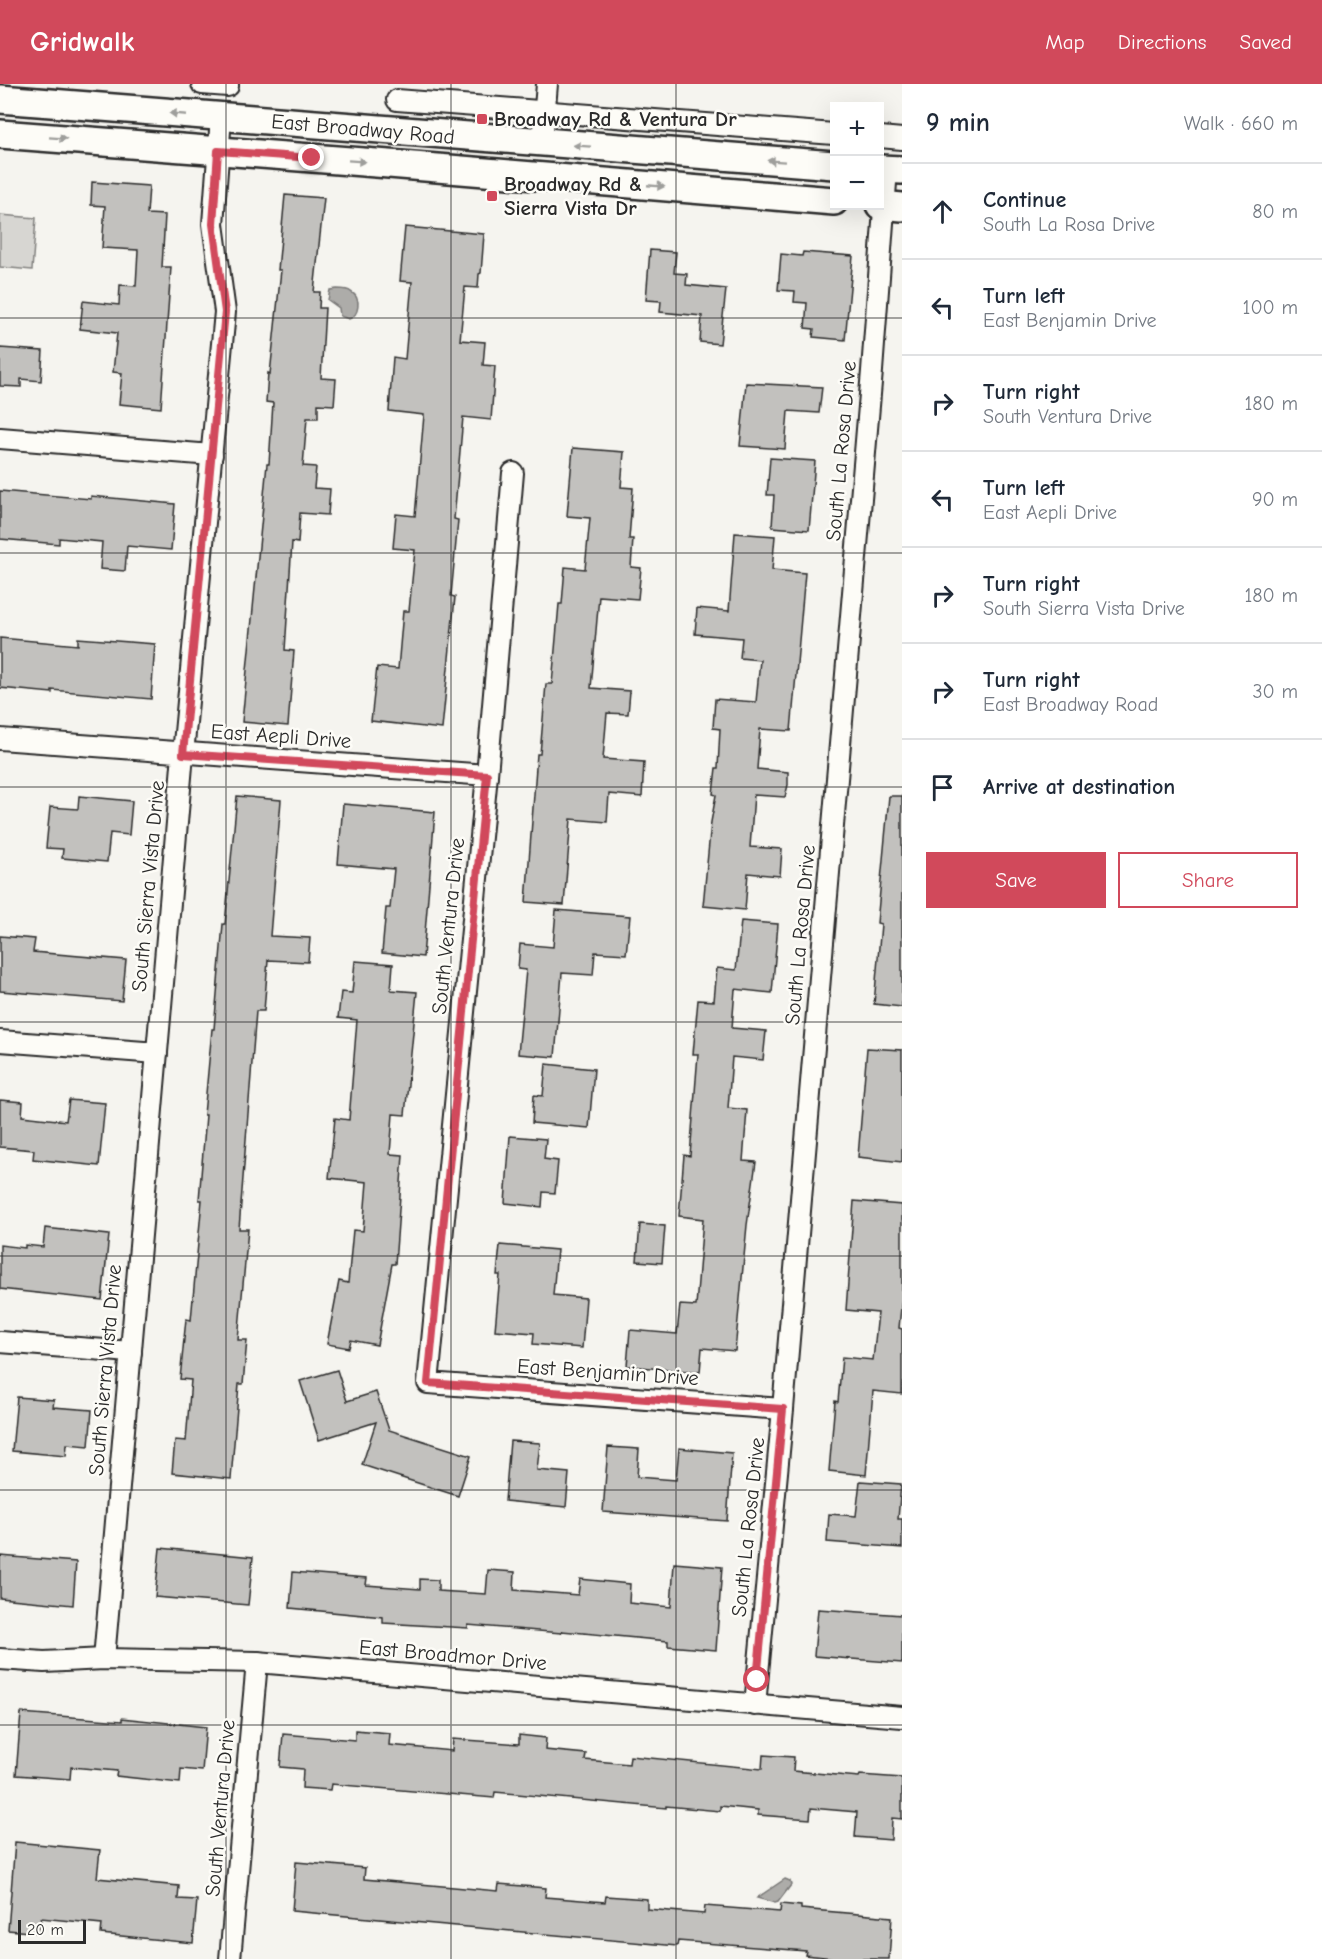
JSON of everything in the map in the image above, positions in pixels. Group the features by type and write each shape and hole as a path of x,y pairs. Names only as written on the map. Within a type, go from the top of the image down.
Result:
{"main road":[{"name":"East Broadway Road","path":"0,99 830,165"},
{"name":"East Broadway Road","path":"0,134 830,201"}],"street":[{"path":"202,84 228,85"},
{"path":"542,143 547,84"},
{"path":"397,100 830,134"},
{"name":"South Sierra Vista Drive","path":"104,1659 183,754 225,312 213,224 221,117"},
{"path":"884,137 902,139"},
{"name":"South La Rosa Drive","path":"755,1705 888,206 889,169"},
{"path":"0,438 212,455"},
{"name":"South Ventura Drive","path":"428,1383 487,775 513,473"},
{"name":"East Aepli Drive","path":"0,739 487,775"},
{"path":"0,1041 157,1053"},
{"path":"0,1342 131,1352"},
{"name":"East Benjamin Drive","path":"428,1383 783,1409"},
{"name":"East Broadmor Drive","path":"0,1659 44,1662 104,1659 256,1662 902,1717"},
{"name":"South Ventura Drive","path":"231,1959 256,1662"}],"shaded area":[{"path":"0,215 36,218 32,270 0,267"},
{"path":"330,290 350,291 357,298 357,311 349,319 340,316 339,308 328,300"},
{"path":"785,1879 790,1881 791,1885 778,1902 757,1898"}],"building":[{"path":"92,182 149,186 147,214 165,215 162,267 171,267 161,408 119,404 122,373 113,372 117,333 80,329 83,301 119,305 120,285 136,286 138,250 102,248 105,206 91,205"},
{"path":"285,195 324,198 314,292 320,292 319,308 325,308 321,378 336,379 334,405 318,404 318,418 307,418 303,466 316,467 314,488 330,489 328,515 300,513 298,543 292,542 285,650 294,651 288,726 242,722 267,464 269,464 273,403 266,402 281,270 278,270"},
{"path":"405,227 484,234 478,288 465,287 460,340 485,342 483,365 495,366 491,420 463,417 454,519 458,520 451,596 455,597 442,729 371,721 377,667 398,669 403,611 409,611 415,550 393,548 396,514 415,516 424,415 389,411 393,357 405,359 412,282 400,281"},
{"path":"650,250 676,252 674,273 687,274 686,285 726,289 720,344 700,342 702,316 660,312 661,301 646,300"},
{"path":"803,252 853,256 845,340 813,337 814,329 805,328 807,303 794,302 795,291 778,290 781,254 802,256"},
{"path":"0,348 43,351 41,381 21,379 21,387 0,386"},
{"path":"746,383 822,387 819,413 788,411 785,449 740,446"},
{"path":"573,448 624,452 621,487 633,488 629,539 633,539 631,567 641,568 638,599 599,596 591,688 630,691 628,714 607,713 603,759 644,762 642,797 609,794 607,822 571,819 564,905 526,902 537,754 540,754 546,684 552,684 559,604 562,604 565,567 585,569 590,518 567,516"},
{"path":"770,458 815,461 809,530 772,527 774,495 767,495"},
{"path":"0,491 175,504 171,550 127,546 125,571 100,569 102,542 59,538 59,544 0,539"},
{"path":"735,533 775,536 772,570 805,573 791,731 760,729 757,769 788,772 788,785 785,797 754,795 750,847 782,849 780,876 748,873 745,910 703,906 711,822 716,795 713,794 716,768 718,768 720,729 713,728 715,699 756,702 760,660 740,658 742,638 695,634 697,608 729,611"},
{"path":"0,638 78,645 78,638 155,644 151,699 0,688"},
{"path":"79,796 132,801 129,835 110,833 107,862 62,858 63,849 46,848 50,807 78,809"},
{"path":"237,796 281,800 270,936 310,938 308,962 268,960 264,1011 256,1011 239,1229 248,1229 238,1340 247,1340 243,1384 239,1384 231,1479 172,1473 175,1440 186,1441 191,1380 180,1379 186,1319 191,1320 202,1200 199,1200 206,1115 204,1115"},
{"path":"889,796 902,796 902,1007 874,1004 881,924 877,923"},
{"path":"343,804 435,812 423,957 382,953 386,908 390,908 394,869 338,864"},
{"path":"556,910 630,916 626,954 595,952 593,975 562,973 555,1057 518,1054 526,970 518,969 520,944 553,947"},
{"path":"741,921 778,924 772,993 735,989 732,1028 766,1031 763,1060 732,1057 728,1108 747,1110 743,1161 756,1162 747,1225 735,1351 702,1348 700,1372 627,1366 630,1330 677,1334 680,1305 696,1306 703,1219 679,1216 684,1155 690,1156 698,1054 693,1054 698,1000 714,1001 717,968 736,970"},
{"path":"0,936 35,939 33,952 126,960 122,1001 0,991"},
{"path":"355,961 393,964 391,990 417,992 405,1115 393,1114 390,1154 403,1155 395,1264 392,1264 377,1345 351,1340 349,1348 327,1344 339,1281 348,1283 353,1230 363,1231 367,1182 329,1178 335,1118 349,1120 357,1020 338,1018 341,992 352,993"},
{"path":"867,1048 902,1050 902,1162 858,1157"},
{"path":"546,1064 594,1069 589,1128 532,1123 534,1095 543,1096"},
{"path":"0,1100 23,1102 22,1116 66,1121 69,1100 105,1103 99,1166 33,1159 34,1150 0,1147"},
{"path":"510,1136 546,1139 544,1159 558,1161 555,1193 543,1192 542,1207 505,1203"},
{"path":"854,1201 902,1205 902,1297 899,1328 902,1329 902,1394 873,1391 866,1475 829,1471 835,1401 838,1402 842,1357 873,1360 878,1313 846,1310"},
{"path":"640,1224 665,1226 662,1263 637,1261"},
{"path":"45,1228 109,1235 102,1300 0,1289 0,1245 25,1248 25,1245 43,1247"},
{"path":"500,1245 557,1250 553,1295 586,1298 582,1348 533,1344 534,1333 495,1330"},
{"path":"337,1370 347,1401 376,1392 389,1430 471,1456 458,1496 362,1465 376,1422 319,1440 300,1381"},
{"path":"17,1397 54,1400 53,1407 92,1410 89,1446 67,1444 66,1456 12,1451"},
{"path":"510,1441 540,1443 537,1470 569,1473 566,1507 505,1501"},
{"path":"608,1447 639,1449 637,1477 676,1480 679,1448 732,1453 727,1521 603,1512"},
{"path":"860,1481 901,1484 898,1519 902,1519 902,1548 827,1542 829,1514 856,1516"},
{"path":"160,1548 253,1557 248,1605 155,1597"},
{"path":"0,1556 76,1562 73,1605 0,1598"},
{"path":"674,1563 722,1567 716,1650 668,1646 668,1641 562,1631 561,1633 468,1625 468,1628 383,1623 383,1617 290,1608 293,1572 367,1578 366,1585 420,1589 420,1579 438,1580 438,1591 486,1594 488,1570 515,1572 514,1590 578,1595 580,1579 630,1584 629,1603 671,1607"},
{"path":"818,1609 902,1615 902,1663 814,1656"},
{"path":"21,1713 122,1721 122,1718 206,1727 202,1771 181,1769 180,1783 116,1776 117,1771 71,1767 70,1779 16,1775"},
{"path":"355,1730 390,1733 389,1745 452,1751 453,1739 519,1744 519,1735 546,1738 545,1750 586,1754 585,1760 629,1764 630,1756 762,1769 763,1755 794,1757 793,1771 902,1778 902,1819 892,1818 891,1840 855,1837 857,1812 811,1808 810,1819 758,1815 758,1810 720,1806 720,1811 666,1806 666,1808 495,1792 494,1798 331,1784 330,1790 302,1788 303,1769 280,1767 283,1734 355,1740"},
{"path":"15,1842 100,1850 97,1878 179,1886 178,1899 197,1900 193,1943 101,1934 102,1924 41,1918 40,1933 8,1930"},
{"path":"296,1862 365,1868 364,1879 498,1891 499,1884 546,1888 545,1897 605,1902 606,1896 647,1899 647,1909 704,1914 705,1906 780,1912 781,1904 801,1906 801,1909 892,1917 889,1959 844,1959 805,1955 806,1951 678,1941 677,1946 292,1911"}],"place":[{"name":"Broadway Rd & Ventura Dr","path":"482,119"},
{"name":"Broadway Rd & Sierra Vista Dr","path":"492,196"}],"route":[{"path":"312,158 218,151 213,224 225,312 183,754 487,775 428,1383 783,1409 757,1680"}]}
